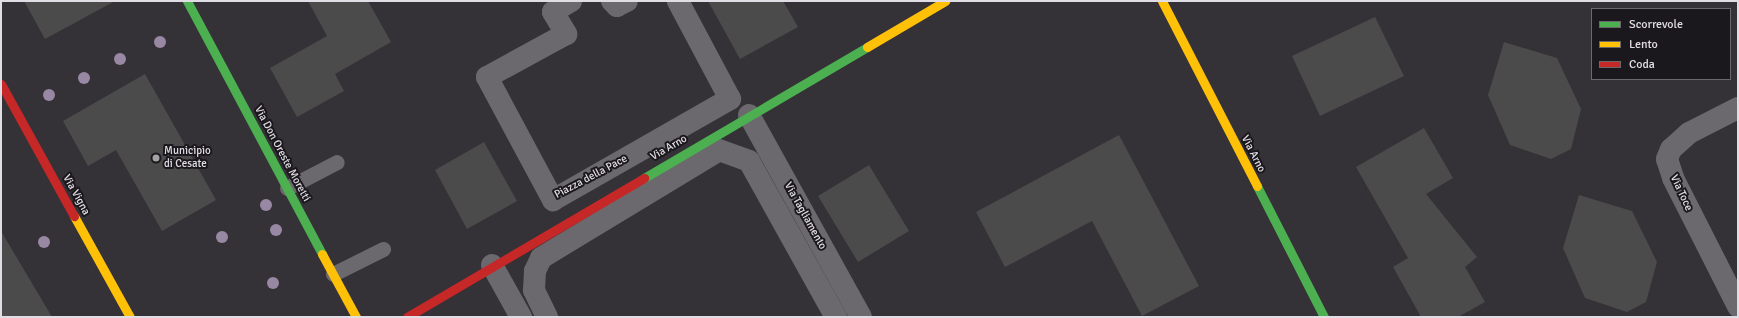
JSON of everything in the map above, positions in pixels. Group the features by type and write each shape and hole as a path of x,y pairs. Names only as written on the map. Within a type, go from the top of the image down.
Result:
{"street":[{"name":"Via Don Oreste Moretti","path":"187,1 356,317"},
{"path":"612,1 617,6 627,1"},
{"name":"Piazza della Pace","path":"565,3 553,12 566,34 487,77 552,200 730,99 678,1"},
{"name":"Via Arno","path":"407,317 492,265 945,1"},
{"name":"Via Arno","path":"1162,1 1324,317"},
{"name":"Via Vigna","path":"1,84 130,317"},
{"name":"Via Toce","path":"1738,108 1689,133 1671,149 1667,159 1673,178 1738,306"},
{"name":"Via Tagliamento","path":"749,115 861,317"},
{"path":"547,317 534,290 535,271 541,258 719,150 749,161 836,317"},
{"path":"492,265 521,317"}],"lane":[{"path":"287,188 337,162"},
{"path":"333,274 383,249"}],"building":[{"path":"24,1 115,1 45,39"},
{"path":"308,1 368,1 391,42 335,74 344,91 297,117 270,68 327,36"},
{"path":"708,1 783,1 798,27 740,59"},
{"path":"1375,17 1404,76 1320,116 1292,56"},
{"path":"1504,42 1557,58 1581,109 1571,149 1551,159 1510,145 1488,95"},
{"name":"Municipio di Cesate","path":"145,74 216,200 162,231 116,150 88,166 63,121"},
{"path":"1424,128 1453,178 1426,194 1477,257 1465,267 1485,302 1458,317 1421,317 1393,267 1408,258 1356,167"},
{"path":"1119,135 1199,286 1142,316 1092,221 1005,267 976,212"},
{"path":"484,142 517,201 467,229 435,170"},
{"path":"869,165 909,231 858,262 818,196"},
{"path":"1579,195 1632,211 1657,262 1646,302 1627,312 1585,298 1563,248"},
{"path":"1,231 52,317 1,317"}],"traffic: fast":[{"path":"187,1 322,254"},
{"path":"644,178 867,47"},
{"path":"1257,186 1324,317"}],"traffic: slow":[{"path":"867,47 945,1"},
{"path":"1162,1 1257,186"},
{"path":"74,216 130,317"},
{"path":"322,254 356,317"}],"traffic: jam":[{"path":"1,84 74,216"},
{"path":"407,317 644,178"}],"place":[{"name":"Municipio di Cesate","path":"156,158"}]}
